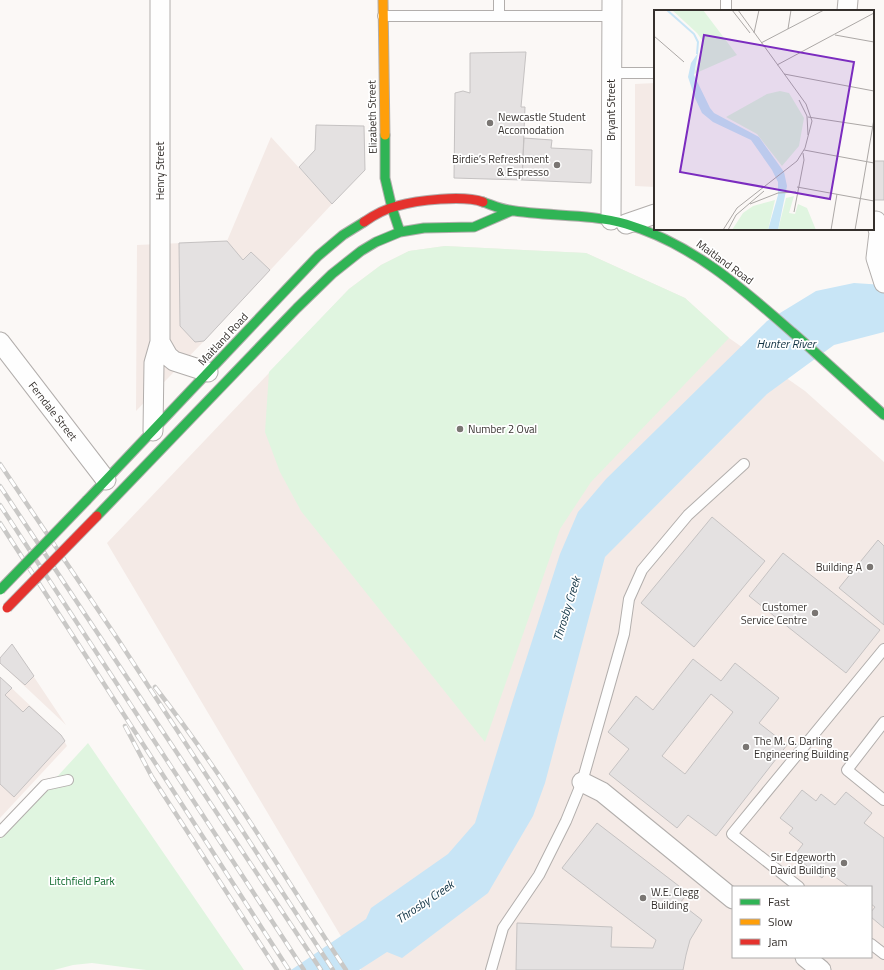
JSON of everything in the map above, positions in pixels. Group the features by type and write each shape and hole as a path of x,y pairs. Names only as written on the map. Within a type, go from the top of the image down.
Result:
{"main road":[{"name":"Elizabeth Street","path":"383,0 385,178 392,208 400,232"},
{"name":"Maitland Road","path":"0,590 154,431 318,256 340,237 361,223 392,208 417,202 475,199 511,211 566,214 618,222 667,240 696,254 728,277 767,309 884,415"},
{"name":"Maitland Road","path":"0,615 332,274 376,242 400,232 432,228 474,227 511,211"}],"street":[{"name":"Henry Street","path":"154,431 154,363 160,342 160,0"},
{"path":"847,10 848,0"},
{"name":"Bryant Street","path":"612,8 611,73 618,222"},
{"path":"618,222 654,214"},
{"path":"878,221 879,233 876,258 881,276"},
{"name":"Ferndale Street","path":"0,342 106,480"},
{"path":"160,342 168,356 174,362 208,372"},
{"path":"582,782 602,792 732,897"},
{"path":"806,958 821,970"}],"lane":[{"path":"499,0 499,16"},
{"path":"383,16 499,16 612,8"},
{"path":"611,73 654,73"},
{"path":"491,970 503,928 538,875 566,821 582,782 624,634 629,599 642,570 688,515 744,464"},
{"path":"798,886 732,834 884,649"},
{"path":"884,722 847,770 884,800"},
{"path":"0,832 45,784 68,780"},
{"path":"872,945 884,954"}],"shaded area":[{"path":"654,83 654,187 635,186 635,84"},
{"path":"271,137 332,204 204,341 136,411 137,245 227,241"},
{"path":"445,246 586,253 685,298 729,338 805,391 884,462 884,970 361,970 107,543 349,289 381,265 409,251"},
{"path":"12,644 66,725 0,663 0,658"},
{"path":"0,677 61,735 67,746 0,818"}],"green space":[{"path":"445,246 586,253 685,298 729,338 591,482 560,529 485,742 301,511 280,472 265,432 269,372 349,289 381,265 409,251"},
{"name":"Litchfield Park","path":"88,743 244,970 146,970 92,963 73,965 54,970 0,970 0,839"}],"water":[{"name":"Hunter River","path":"854,283 884,285 884,332 834,345 767,394 605,557 545,783 533,816 488,893 402,958 387,952 359,970 291,970 366,919 371,908 448,854 475,823 560,554 578,512 606,479 767,321 816,291"}],"building":[{"name":"Newcastle Student Accomodation","path":"526,52 521,107 525,107 522,180 454,178 455,93 463,91 470,93 470,53"},
{"path":"316,125 364,126 365,170 332,204 299,167 315,150"},
{"name":"Birdie’s Refreshment & Espresso","path":"524,138 552,140 551,148 592,150 591,183 522,180"},
{"path":"874,161 884,161 884,200 874,200"},
{"path":"227,241 243,260 251,252 270,270 204,341 195,342 180,326 179,243"},
{"path":"712,517 765,561 694,647 641,603"},
{"name":"Building A","path":"878,540 884,546 884,625 839,588"},
{"name":"Customer Service Centre","path":"783,553 880,630 846,673 749,596"},
{"path":"12,644 34,676 25,685 0,663 0,658"},
{"name":"The M. G. Darling Engineering Building","path":"693,659 721,681 735,663 779,698 759,723 787,745 716,836 688,815 677,828 609,774 629,749 608,732 636,696 653,710","holes":["711,694 733,712 685,774 662,756"]},
{"path":"0,677 12,688 5,695 23,712 29,706 61,735 65,741 14,797 0,784"},
{"name":"Sir Edgeworth David Building","path":"802,790 816,801 821,794 835,805 846,792 872,813 864,823 884,838 884,928 872,918 872,911 875,907 872,905 872,886 848,886 827,871 822,878 794,856 803,844 789,833 793,828 780,818"},
{"name":"W.E. Clegg Building","path":"597,823 688,893 680,903 702,920 690,940 683,970 516,970 517,923 612,927 611,947 653,948 656,940 562,868"}],"railway":[{"path":"0,464 119,641 333,970"},
{"path":"0,486 321,970"},
{"path":"0,505 304,970"},
{"path":"0,523 289,970"},
{"path":"155,687 181,721 230,791 346,970"},
{"path":"125,726 152,777 277,970"}],"traffic: fast":[{"path":"385,135 385,178 392,208 400,232"},
{"path":"483,202 502,209 538,214 597,218 626,224 650,232 672,243 715,269 754,299 884,415"},
{"path":"97,516 297,308 332,274 361,251 376,242 400,232 424,228 474,227 511,211"},
{"path":"87,500 318,256 343,235 364,222"},
{"path":"0,590 87,500"}],"traffic: slow":[{"path":"383,0 385,135"}],"traffic: jam":[{"path":"364,222 388,209 416,202 440,199 464,199 483,202"},
{"path":"7,608 97,516"}],"place":[{"name":"Newcastle Student Accomodation","path":"490,123"},
{"name":"Birdie’s Refreshment & Espresso","path":"557,165"},
{"name":"Number 2 Oval","path":"460,429"},
{"name":"Building A","path":"870,567"},
{"name":"Customer Service Centre","path":"815,613"},
{"name":"The M. G. Darling Engineering Building","path":"746,747"},
{"name":"Sir Edgeworth David Building","path":"844,863"},
{"name":"W.E. Clegg Building","path":"643,898"}],"water label":[{"name":"Throsby Creek","path":"567,609"},
{"name":"Throsby Creek","path":"425,902"}]}
